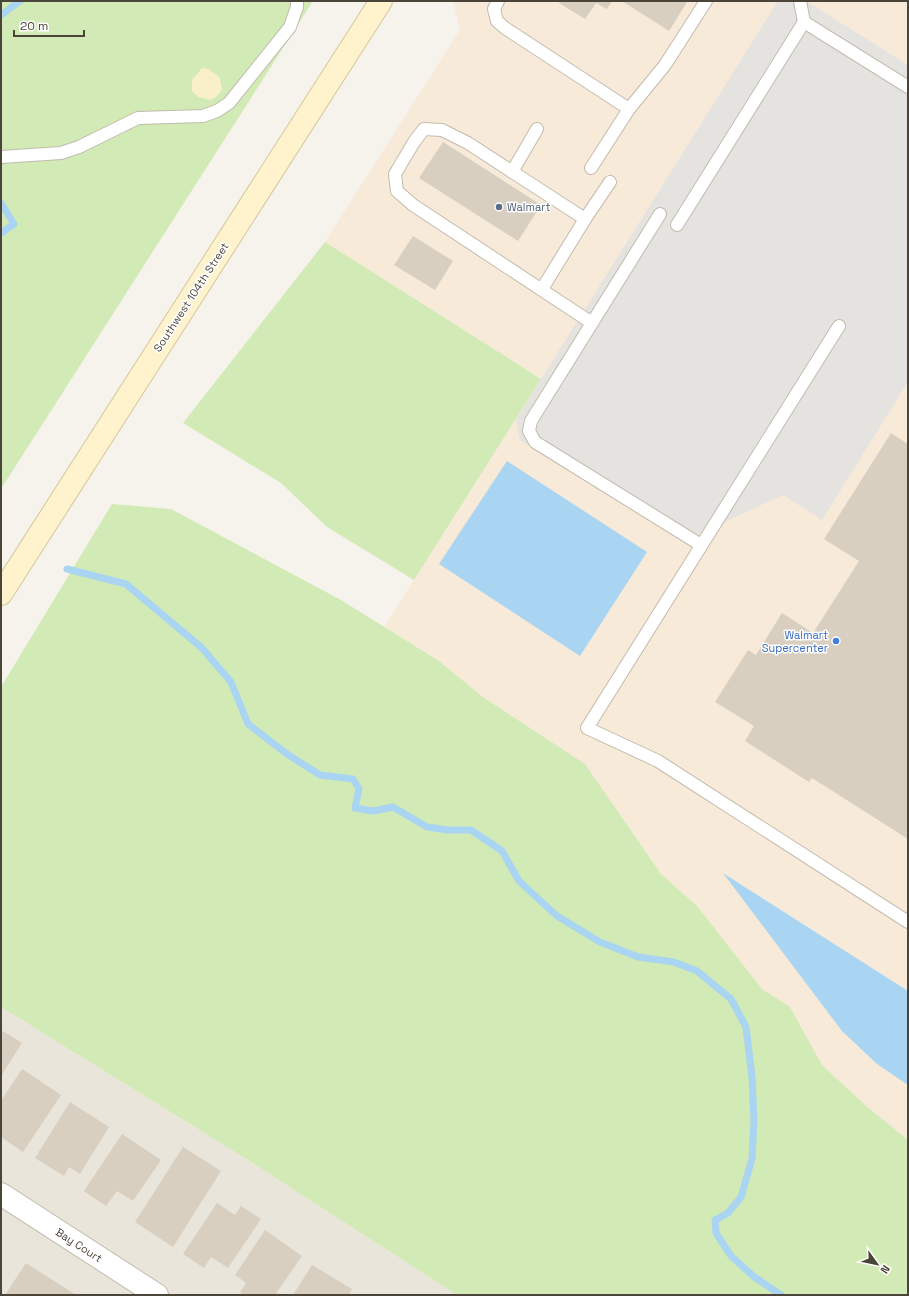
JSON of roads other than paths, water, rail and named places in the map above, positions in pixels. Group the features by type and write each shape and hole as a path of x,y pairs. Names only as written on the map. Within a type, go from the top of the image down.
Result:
{"main road":[{"name":"Southwest 104th Street","path":"1,594 381,1"}],"street":[{"name":"Bay Court","path":"1,1194 147,1292"}],"lane":[{"path":"1,157 61,152 79,147 138,118 203,116 217,111 229,103 290,27 297,7 297,1"},
{"path":"498,1 494,9 497,21 505,28 629,109"},
{"path":"591,168 629,109 665,64 706,1"},
{"path":"677,225 804,22 800,1"},
{"path":"804,22 908,87"},
{"path":"585,219 468,143 442,130 424,129 414,142 395,174 397,191 413,205 592,323"},
{"path":"512,172 537,129"},
{"path":"542,289 585,219 610,182"},
{"path":"660,214 531,421 528,431 535,442 701,545"},
{"path":"839,326 587,728 658,761 908,922"}],"water":[{"path":"507,461 647,552 580,656 439,564"},
{"path":"723,873 908,991 908,1085 877,1064 842,1031"}],"waterway":[{"path":"1,15 20,1"},
{"path":"1,203 14,224 1,233"},
{"path":"67,569 126,584 202,648 231,682 248,724 287,754 320,775 353,779 359,789 355,808 373,811 393,807 427,827 448,830 471,830 502,851 519,881 557,916 600,942 638,957 674,962 697,971 731,999 746,1027 752,1077 754,1121 752,1159 741,1197 728,1213 715,1220 716,1233 731,1256 753,1276 781,1295"}],"place":[{"name":"Walmart","path":"499,207"},
{"name":"Walmart Supercenter","path":"836,641"}]}
